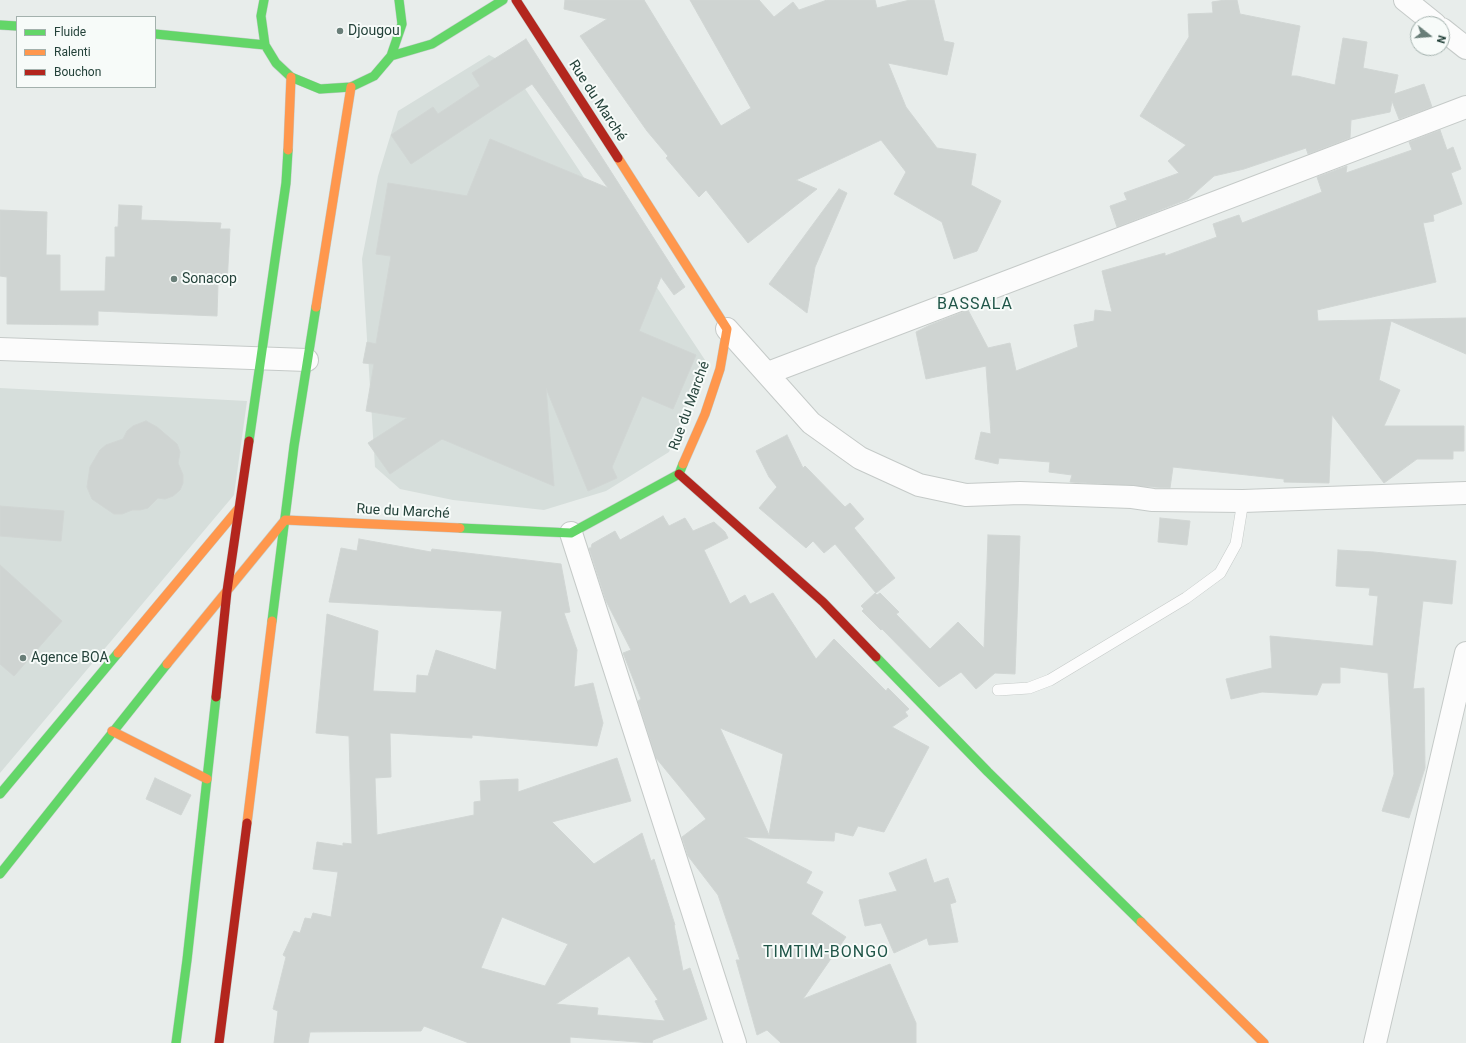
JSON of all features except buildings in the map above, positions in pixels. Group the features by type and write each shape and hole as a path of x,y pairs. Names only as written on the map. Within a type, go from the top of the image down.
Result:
{"main road":[{"path":"264,0 261,16 265,45 276,63 291,78 320,89 351,87 374,76 392,56 402,24 398,0"},
{"path":"392,56 432,44 470,22 503,0"},
{"name":"Rue du Marché","path":"516,0 727,329 720,369 705,414 679,474"},
{"path":"0,25 16,26"},
{"path":"156,34 265,45"},
{"path":"176,1043 188,960 227,591 262,359 286,183 291,78"},
{"path":"219,1043 294,446 351,87"},
{"path":"571,533 679,474 823,602 988,772 1264,1043"},
{"path":"0,794 239,508"},
{"path":"0,874 112,731 285,520"},
{"name":"Rue du Marché","path":"285,520 571,533"},
{"path":"112,731 207,779"}],"street":[{"path":"1405,0 1425,16"},
{"path":"1450,35 1466,48"},
{"path":"768,373 1466,107"},
{"path":"727,329 768,373 811,423 860,458 919,485 966,495 1020,493 1132,497 1153,500 1243,500 1466,493"},
{"path":"0,349 307,360"},
{"path":"571,533 735,1043"},
{"path":"1375,1043 1466,653"}],"lane":[{"path":"998,690 1028,688 1050,680 1186,598 1220,573 1236,544 1243,500"}],"shaded area":[{"path":"489,55 510,66 705,360 669,452 606,491 544,510 453,500 400,489 375,467 362,259 378,176 398,111"},
{"path":"0,388 247,401 234,495 0,773"}],"traffic: fast":[{"path":"264,0 261,16 265,45 276,63 291,77 320,89 351,87 374,76 391,56 402,24 399,0"},
{"path":"391,56 432,44 503,0"},
{"path":"0,25 16,26"},
{"path":"156,34 265,45"},
{"path":"249,441 286,183 288,150"},
{"path":"272,621 294,446 316,307"},
{"path":"460,528 571,533 679,474 683,464"},
{"path":"0,794 118,653"},
{"path":"876,657 988,772 1141,922"},
{"path":"0,874 167,664"},
{"path":"176,1043 187,960 216,697"}],"traffic: slow":[{"path":"288,150 291,77"},
{"path":"316,307 351,87"},
{"path":"618,158 727,329 720,369 705,414 683,464"},
{"path":"118,653 239,508"},
{"path":"285,520 460,528"},
{"path":"167,664 285,520"},
{"path":"247,823 272,621"},
{"path":"112,731 207,779"},
{"path":"1141,922 1264,1043"}],"traffic: jam":[{"path":"516,0 618,158"},
{"path":"216,697 227,591 249,441"},
{"path":"679,474 823,602 876,657"},
{"path":"219,1043 247,823"}],"place":[{"name":"Djougou","path":"340,31"},
{"name":"Sonacop","path":"174,279"},
{"name":"Agence BOA","path":"23,658"}],"district":[{"name":"BASSALA","path":"975,305"},
{"name":"TIMTIM-BONGO","path":"826,953"}]}
